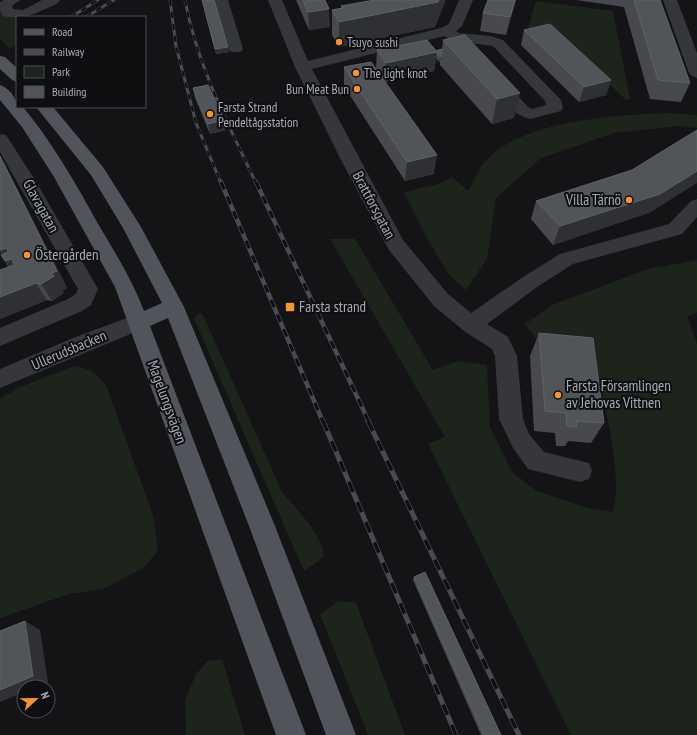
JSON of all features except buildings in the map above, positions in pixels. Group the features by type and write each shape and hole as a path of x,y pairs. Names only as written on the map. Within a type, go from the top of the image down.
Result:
{"main road":[{"path":"0,60 16,76"},
{"name":"Magelungsvägen","path":"0,90 28,124 62,176 125,288 291,735"},
{"path":"45,108 104,184 132,227 174,306 262,526 341,735"},
{"path":"138,322 174,306"}],"street":[{"path":"13,0 5,5 8,13 25,14 53,0"},
{"path":"221,0 236,49"},
{"name":"Brattforsgatan","path":"275,0 303,67 350,160 396,245 441,300 471,324 500,343 506,356 511,419 521,441 537,461 580,471"},
{"path":"451,34 456,26 466,0"},
{"path":"670,0 697,73"},
{"path":"303,67 451,34 485,39 498,43 553,100 555,108 530,114 522,110 451,34"},
{"name":"Glavagatan","path":"0,139 26,180 88,289 84,299 75,305 0,337"},
{"path":"471,324 530,282 567,259 675,229 697,205"},
{"name":"Ullerudsbacken","path":"0,379 86,342 138,322"}],"green space":[{"path":"536,1 613,11 630,99 626,100 560,37 526,36"},
{"path":"0,12 16,19 16,46 10,49 0,39"},
{"path":"668,113 697,115 697,128 678,126 614,133 541,158 496,198 487,259 466,290 449,275 427,238 404,192 438,184 452,177 468,191 479,170 487,159 504,146 524,136 548,128 598,118"},
{"path":"330,239 355,239 433,370 458,361 487,365 490,427 512,472 537,491 588,508 613,512 616,494 614,453 591,348 538,341 525,324 552,305 648,269 697,260 697,313 687,316 697,344 697,735 571,735 428,444 445,437"},
{"path":"200,312 204,317 282,492 308,522 319,539 324,557 304,571 194,319"},
{"path":"74,366 91,370 106,385 153,515 158,551 143,568 103,589 69,594 0,618 0,399 20,387"},
{"path":"339,601 356,603 405,735 368,735 320,614"},
{"path":"222,659 245,735 186,735 185,700 196,674 208,661"}],"railway":[{"path":"73,16 98,0"},
{"path":"88,16 114,0"},
{"path":"170,0 176,46 196,123 221,183"},
{"path":"185,0 190,24 205,71 224,116 256,183"},
{"path":"221,182 323,422"},
{"path":"256,182 369,422"},
{"path":"323,421 456,735"},
{"path":"368,421 519,735"}],"place":[{"name":"Tsuyo sushi","path":"339,42"},
{"name":"The light knot","path":"356,73"},
{"name":"Bun Meat Bun","path":"357,89"},
{"name":"Farsta Strand Pendeltågsstation","path":"210,114"},
{"name":"Villa Tärnö","path":"629,200"},
{"name":"Östergården","path":"27,255"},
{"name":"Farsta strand","path":"290,307"},
{"name":"Farsta Församlingen av Jehovas Vittnen","path":"558,395"}]}
